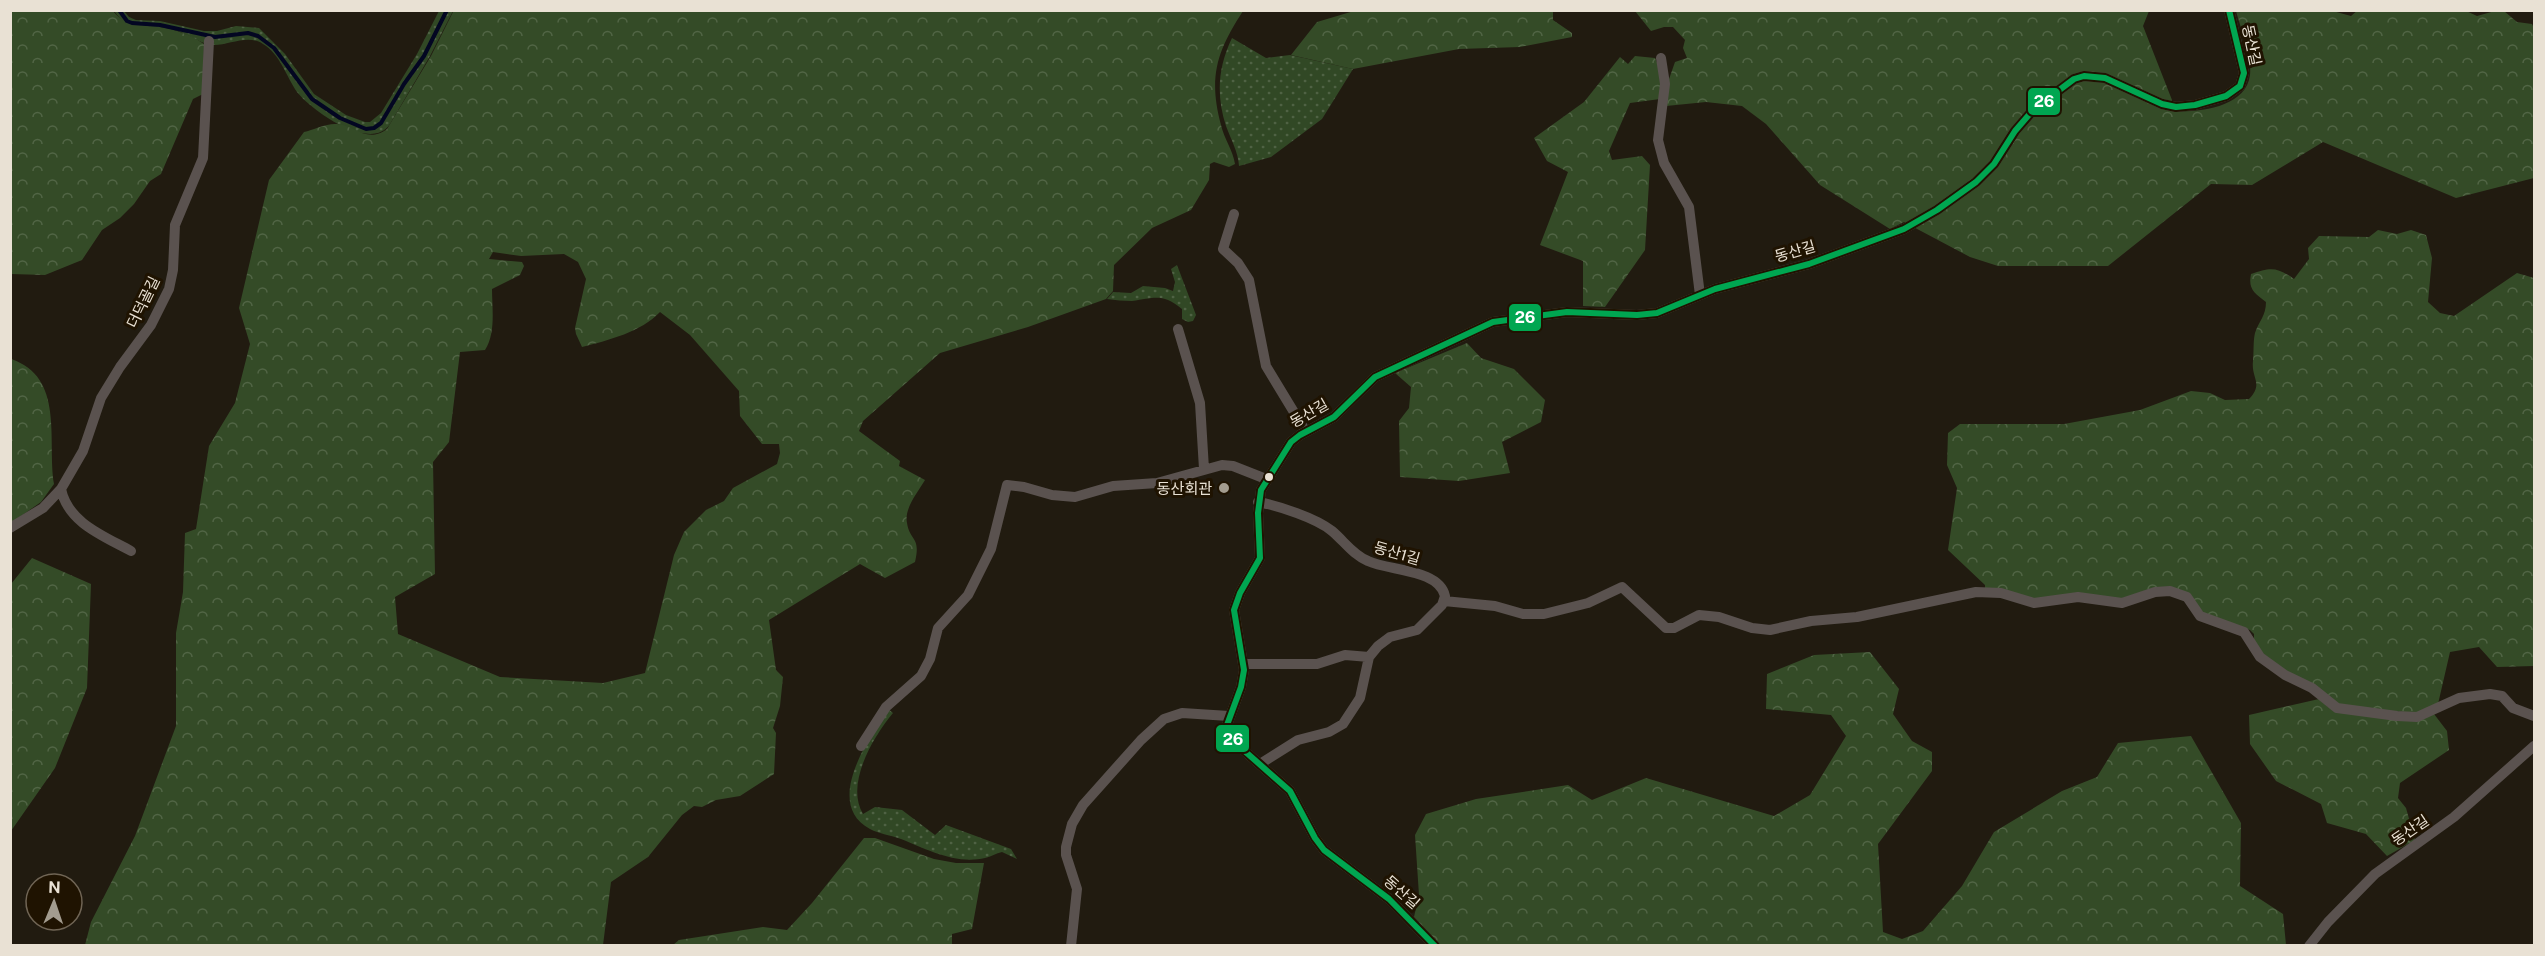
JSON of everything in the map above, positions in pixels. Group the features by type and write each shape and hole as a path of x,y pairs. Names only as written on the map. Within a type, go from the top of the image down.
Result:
{"street":[{"name":"동산길","path":"1435,945 1389,899 1324,850 1315,838 1290,791 1232,738 1227,725 1241,687 1244,664 1234,610 1240,593 1260,558 1258,502 1266,479 1291,442 1334,417 1380,374 1455,342 1485,324 1567,312 1648,315 1734,283 1809,264 1884,237 1921,220 1960,194 1987,172 2034,109 2074,79 2084,76 2105,78 2162,104 2176,106 2195,105 2226,96 2240,86 2244,73 2229,10"},
{"name":"더덕골길","path":"10,528 43,508 61,489 83,451 101,398 120,367 151,325 169,289 173,270 176,225 200,170 202,158 209,41"},
{"path":"1661,58 1665,84 1658,140 1664,163 1689,207 1700,295"},
{"path":"1234,213 1223,249 1238,263 1249,280 1266,366 1306,432"},
{"path":"1178,329 1200,403 1204,469"},
{"path":"861,746 886,707 921,676 932,652 938,627 968,596 991,549 1006,485 1024,487 1052,495 1075,497 1113,486 1157,483 1216,465 1233,466 1266,479"},
{"path":"61,489 64,504 73,515 131,551"},
{"name":"동산1길","path":"1258,502 1318,522 1330,529 1354,552 1368,561 1430,578 1443,590 1444,601"},
{"path":"1260,764 1298,740 1329,732 1343,724 1360,698 1369,657 1378,646 1390,637 1417,630 1444,601 1495,606 1523,614 1544,614 1588,603 1622,587 1666,628 1674,628 1699,615 1719,617 1752,628 1770,630 1811,621 1857,617 1976,592 2001,593 2034,603 2078,597 2122,603 2155,592 2170,591 2187,597 2200,616 2244,632 2260,657 2285,675 2312,688 2337,708 2417,717 2459,698 2490,694 2502,696 2513,708 2535,716"},
{"path":"1244,664 1317,664 1345,655 1369,657"},
{"path":"1071,945 1077,889 1066,855 1066,847 1072,824 1083,805 1123,759 1164,719 1182,713 1229,716"},
{"name":"동산길","path":"2309,945 2375,874 2454,818 2535,746"}],"green space":[{"path":"454,10 1243,11 1221,52 1215,78 1217,108 1235,164 1229,167 1214,162 1210,164 1209,180 1191,210 1152,228 1114,265 1113,291 1106,299 1028,327 940,353 863,421 859,431 900,461 899,466 925,480 912,500 907,517 908,529 917,548 915,562 885,578 860,564 769,620 776,670 783,677 780,706 773,728 776,733 774,774 740,796 716,800 702,807 694,806 682,815 648,857 611,882 603,945 85,945 91,922 135,836 176,726 176,633 183,592 185,533 196,529 209,446 235,403 250,344 239,308 269,180 304,132 333,124 373,135 387,129 431,56","holes":["493,252 521,256 564,254 578,262 586,279 575,328 582,347 634,330 660,312 690,335 739,391 740,416 762,444 779,444 780,453 777,464 733,488 724,501 706,510 684,532 674,555 645,673 603,683 500,677 398,634 395,597 435,574 433,462 449,442 460,352 485,350 492,328 492,289 520,275 524,266 522,262 489,259"]},
{"path":"2329,10 2351,16 2358,10 2464,10 2477,16 2504,11 2517,22 2532,24 2534,28 2534,178 2456,198 2323,142 2252,185 2211,184 2108,266 1998,266 1970,257 1904,222 1890,229 1820,185 1766,124 1742,106 1706,102 1666,106 1668,82 1675,62 1687,58 1683,48 1685,40 1673,27 1651,31 1635,11 2149,11 2143,26 2172,100 2171,111 2194,111 2219,106 2230,101 2240,95 2247,86 2250,75 2249,59 2236,11"},
{"path":"11,11 113,11 128,23 171,29 204,44 203,94 193,99 161,174 150,181 134,204 120,218 102,230 82,260 45,275 11,274"},
{"path":"114,11 124,11 136,20 160,21 204,31 217,31 236,26 259,28 285,54 314,94 346,115 370,122 381,113 417,54 439,11 453,11 430,56 390,124 381,132 370,134 356,132 342,126 315,109 297,92 274,53 257,41 209,44 172,29 128,24 121,20"},
{"path":"1354,11 1553,11 1553,20 1572,33 1572,37 1520,47 1459,49 1353,69 1291,55 1317,22"},
{"path":"1232,38 1266,58 1290,55 1353,69 1322,119 1271,157 1239,166 1236,150 1223,115 1220,92 1221,70"},
{"path":"1635,56 1655,58 1660,73 1660,99 1630,103 1609,151 1612,160 1642,156 1650,165 1645,250 1605,307 1583,306 1583,261 1540,245 1568,172 1547,161 1534,138 1584,102 1620,57 1628,64"},
{"path":"2378,230 2397,234 2411,230 2426,235 2432,258 2428,302 2440,313 2454,316 2517,273 2534,278 2534,666 2497,667 2479,647 2450,652 2438,704 2420,714 2342,707 2261,654 2254,643 2254,634 2250,630 2207,617 2186,592 2129,599 2034,600 1985,589 1985,585 1948,550 1957,488 1947,465 1948,433 1960,424 2064,424 2140,410 2191,391 2210,393 2225,400 2249,399 2256,389 2253,367 2254,336 2266,307 2266,302 2253,290 2250,283 2251,274 2274,269 2294,279 2309,259 2308,248 2319,236 2369,237"},
{"path":"1177,265 1196,315 1193,321 1188,322 1182,319 1182,309 1163,299 1132,301 1107,299 1113,292 1131,293 1143,286 1173,291 1175,282 1171,269"},
{"path":"1467,343 1481,358 1514,369 1545,400 1541,422 1502,442 1510,473 1459,481 1400,477 1399,421 1409,408 1411,387 1395,373"},
{"path":"11,359 28,368 40,380 46,395 52,430 54,484 41,502 11,523"},
{"path":"32,558 91,584 87,688 55,768 11,831 11,584"},
{"path":"1870,652 1899,689 1893,714 1912,741 1932,752 1932,771 1878,844 1883,932 1902,939 1923,931 1962,886 1994,832 2062,791 2097,777 2118,743 2191,736 2241,823 2240,886 2283,914 2286,945 1441,946 1414,917 1419,895 1415,835 1426,814 1476,799 1568,785 1592,800 1646,778 1774,816 1810,795 1846,736 1831,715 1766,709 1767,674 1814,655"},
{"path":"2319,699 2328,707 2434,714 2447,731 2449,750 2400,783 2398,798 2406,808 2415,840 2387,856 2366,834 2327,823 2321,804 2276,781 2250,744 2249,715"},
{"path":"888,709 893,713 877,735 859,775 858,802 863,814 875,807 902,810 935,835 946,825 1011,849 1017,859 1002,852 974,860 952,858 874,831 856,818 850,804 850,788 854,770"},
{"path":"864,838 875,838 934,859 956,863 984,863 972,929 952,934 952,945 673,945 679,940 763,927 787,930 812,903"}],"waterway":[{"path":"119,10 127,21 132,23 160,25 215,37 248,33 258,36 274,48 312,99 340,118 366,129 374,128 381,123 424,56 447,10"}],"transit line":[{"name":"26","path":"1435,946 1389,899 1324,850 1315,838 1290,791 1240,747 1232,738 1227,725 1241,687 1244,670 1234,610 1240,593 1260,558 1258,513 1261,490 1291,442 1334,417 1375,377 1493,322 1567,312 1637,315 1657,313 1715,289 1809,264 1904,229 1937,210 1976,182 1994,164 2015,131 2034,109 2074,79 2084,76 2105,78 2162,104 2176,107 2195,105 2226,96 2240,86 2244,73 2229,10"}],"place":[{"name":"동산회관","path":"1224,488"}]}
